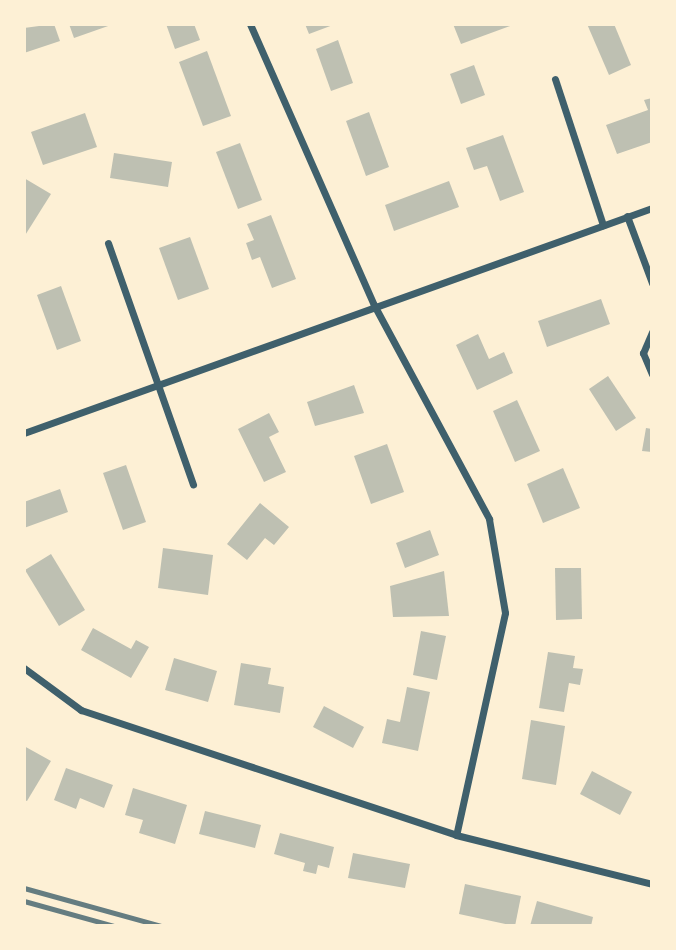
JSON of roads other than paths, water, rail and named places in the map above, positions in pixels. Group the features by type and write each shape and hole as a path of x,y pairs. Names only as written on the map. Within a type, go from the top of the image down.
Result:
{"street":[{"path":"250,24 374,305 489,519 505,613 456,835"},
{"path":"555,79 603,225"},
{"path":"24,433 374,305 652,208"},
{"path":"627,216 652,283"},
{"path":"107,243 155,384 193,484"},
{"path":"652,332 643,353 652,374"},
{"path":"24,668 80,710 456,835 652,884"}],"railway":[{"path":"24,888 161,926"},
{"path":"24,901 114,926"}]}
